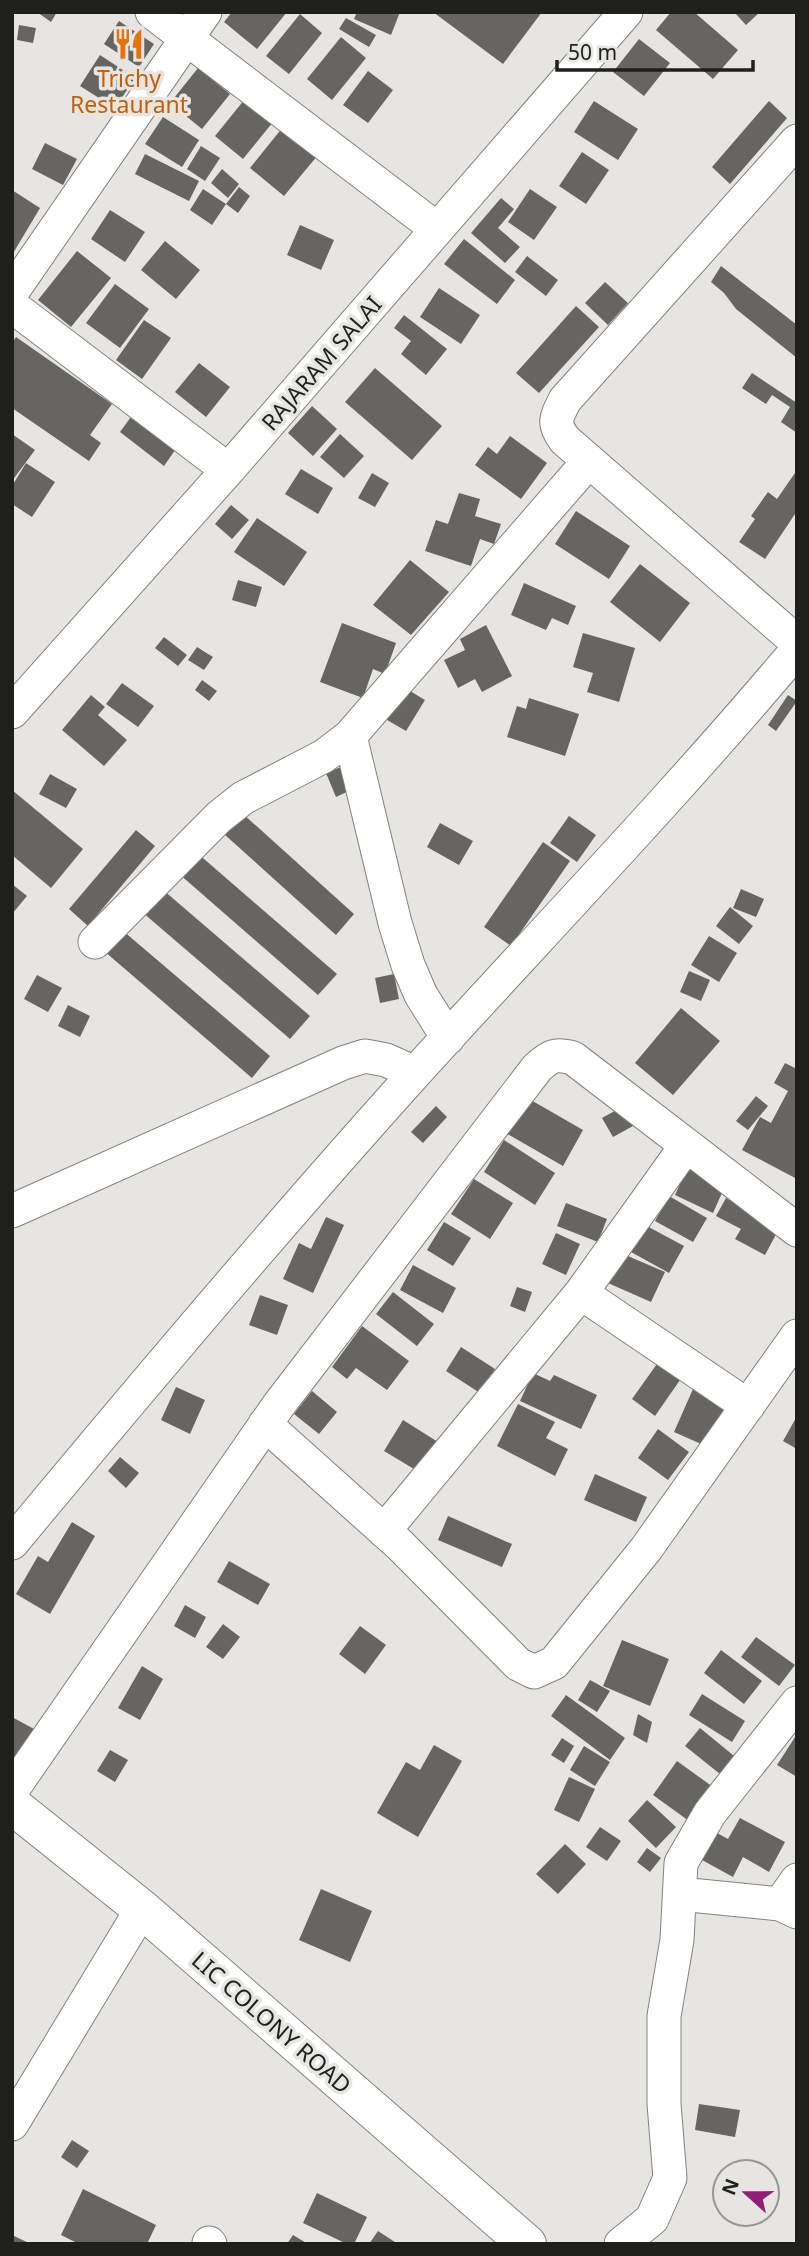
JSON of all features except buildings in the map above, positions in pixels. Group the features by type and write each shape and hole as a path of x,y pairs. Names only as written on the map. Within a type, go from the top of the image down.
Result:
{"main road":[{"name":"LIC COLONY ROAD","path":"12,1805 142,1909 527,2244"}],"street":[{"path":"152,12 195,25 437,229"},
{"name":"RAJARAM SALAI","path":"12,712 228,470 626,12"},
{"path":"12,292 195,25"},
{"path":"797,141 565,400 556,416 557,430 565,440 797,642"},
{"path":"12,306 228,470"},
{"path":"95,942 219,817 243,798 324,756 350,736 589,461"},
{"path":"12,1543 154,1372 415,1073 729,731 797,650"},
{"path":"350,736 395,923 408,965 421,995 448,1038"},
{"path":"12,1790 265,1424 537,1068 549,1058 562,1055 573,1058 797,1230"},
{"path":"12,1211 343,1063 365,1056 386,1060 415,1073"},
{"path":"384,1531 581,1293 686,1146"},
{"path":"581,1293 748,1406"},
{"path":"265,1424 384,1531 517,1664 534,1672 554,1663 629,1570 797,1336"},
{"path":"621,2244 652,2219 670,2178 664,2104 664,2016 677,1940 681,1863 710,1813 797,1703"},
{"path":"680,1895 791,1899"},
{"path":"12,2124 142,1909"}],"place":[{"name":"Trichy Restaurant","path":"129,44"}]}
